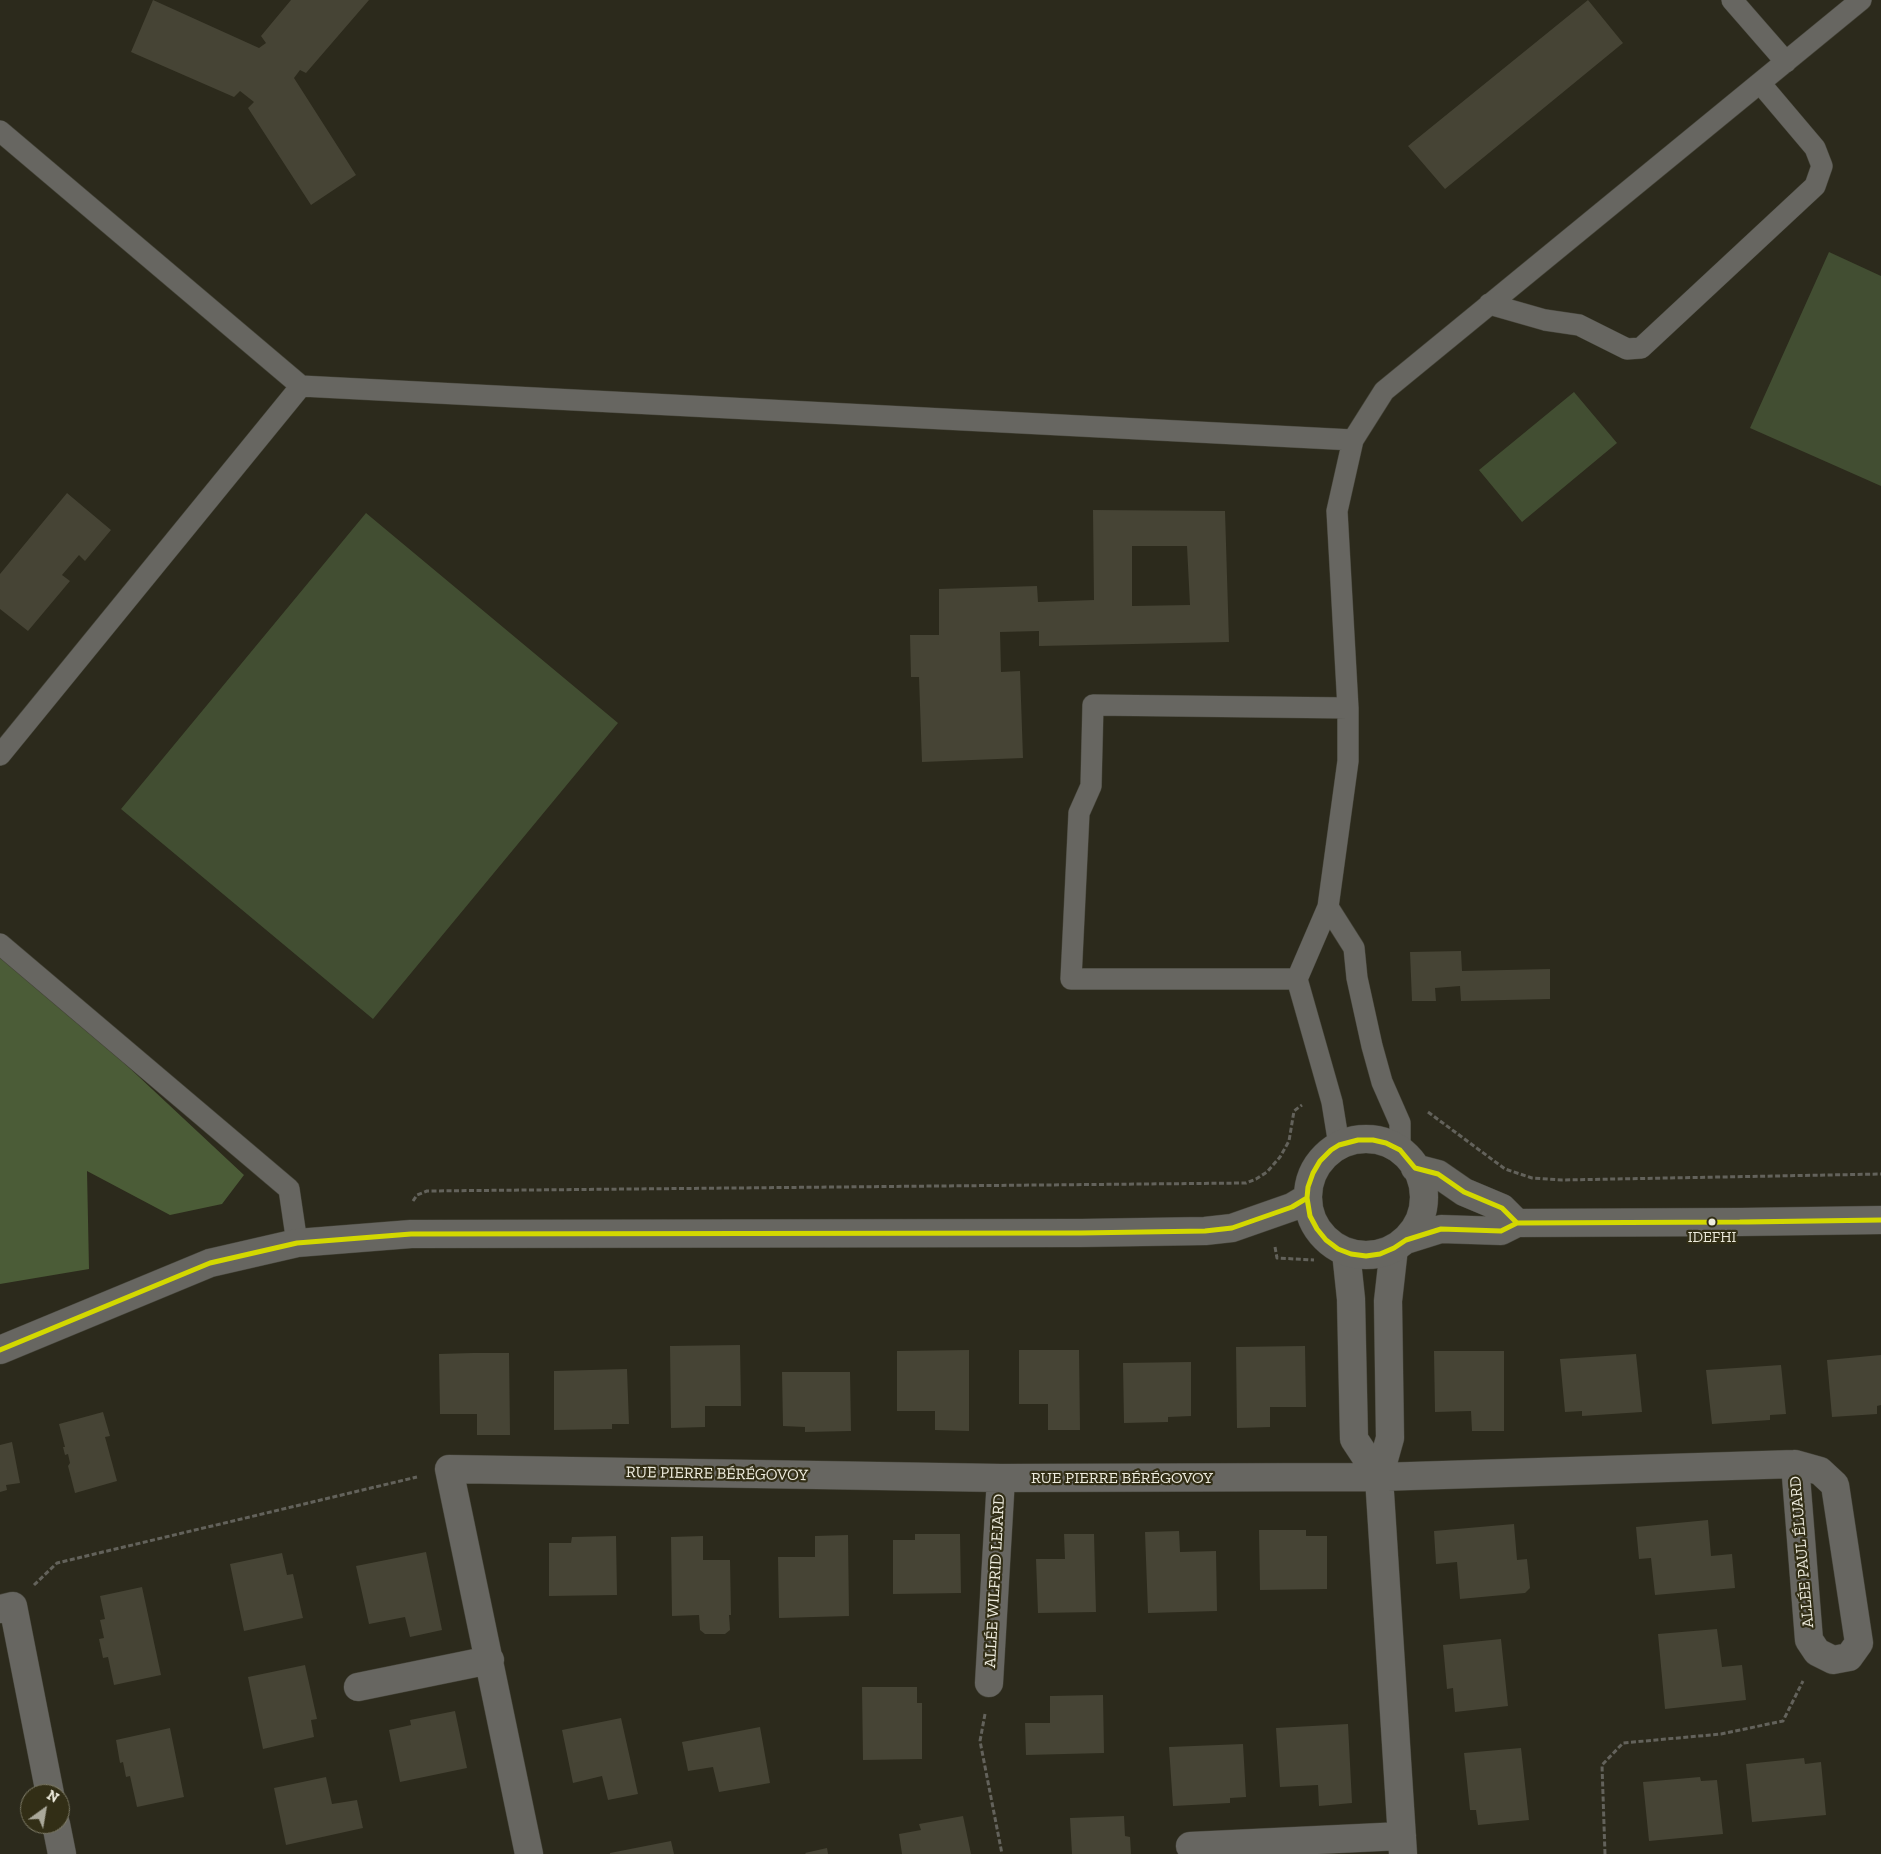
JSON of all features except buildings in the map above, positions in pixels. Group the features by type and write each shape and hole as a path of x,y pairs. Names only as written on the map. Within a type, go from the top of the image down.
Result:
{"street":[{"path":"1517,1222 1502,1208 1464,1192 1438,1174 1408,1159 1386,1143 1373,1140 1358,1140 1339,1145 1331,1150 1320,1161 1308,1187 1307,1198 1310,1216 1326,1240 1338,1249 1351,1254 1370,1256 1380,1254 1400,1244 1442,1229 1501,1231 1517,1222 1881,1220"},
{"path":"1190,1846 1402,1845 1379,1477 1390,1438 1388,1300 1400,1244 1415,1228 1421,1215 1424,1201 1423,1186 1408,1159"},
{"path":"0,1350 210,1263 297,1243 410,1234 1081,1234 1205,1231 1232,1228 1292,1206 1307,1198"},
{"path":"1346,1252 1351,1299 1354,1439 1379,1477"},
{"name":"ALLÉE PAUL ÉLUARD","path":"1379,1477 1796,1464 1820,1471 1836,1485 1858,1642 1849,1657 1833,1660 1818,1652 1809,1640 1796,1464"},
{"path":"449,1469 529,1854"},
{"name":"RUE PIERRE BÉRÉGOVOY","path":"449,1469 1001,1478 1379,1477"},
{"name":"ALLÉE WILFRID LEJARD","path":"989,1683 1001,1478"},
{"path":"6,1607 48,1784"},
{"path":"358,1687 490,1660"},
{"path":"58,1834 62,1854"}],"lane":[{"path":"1732,0 1786,62"},
{"path":"1339,1145 1332,1102 1297,980 1328,906 1348,761 1348,708 1337,511 1353,440 1384,391 1861,0"},
{"path":"1489,304 1545,320 1579,325 1628,350 1641,348 1815,186 1822,166 1815,148 1760,83"},
{"path":"0,131 301,386 1353,440"},
{"path":"0,755 301,386"},
{"path":"1297,980 1071,979 1079,813 1091,786 1093,705 1348,708"},
{"path":"1328,906 1354,948 1357,978 1372,1046 1382,1082 1400,1123 1408,1159"},
{"path":"0,944 289,1189 297,1243"}],"path":[{"path":"1423,1109 1505,1169 1532,1178 1562,1180 1881,1174"},
{"path":"1273,1239 1277,1258 1318,1260"},
{"path":"6,1607 57,1563 449,1469"},
{"path":"1605,1854 1602,1765 1623,1743 1721,1734 1783,1722 1818,1652"},
{"path":"989,1683 980,1741 1002,1854"}],"green space":[{"path":"1829,252 1881,276 1881,486 1750,428"},
{"path":"1574,392 1617,443 1522,522 1479,470"},
{"path":"366,513 618,723 373,1019 121,809"},
{"path":"0,947 244,1175 222,1204 170,1215 87,1171 89,1269 0,1284"}],"transit line":[{"path":"1358,1140 1373,1140 1386,1143 1400,1150 1415,1168 1438,1174 1464,1192 1502,1208 1517,1223 1501,1231 1441,1229 1406,1240 1380,1254 1366,1256 1351,1254 1338,1249 1326,1240 1310,1216 1307,1198 1308,1187 1320,1161 1331,1150 1339,1145 1358,1140"},
{"path":"0,1350 210,1263 297,1243 411,1234 1081,1233 1205,1231 1232,1228 1292,1207 1307,1198"},
{"path":"1881,1220 1748,1222 1740,1222 1881,1220"},
{"path":"1517,1223 1740,1222"}],"place":[{"name":"IDEFHI","path":"1712,1222"}]}
